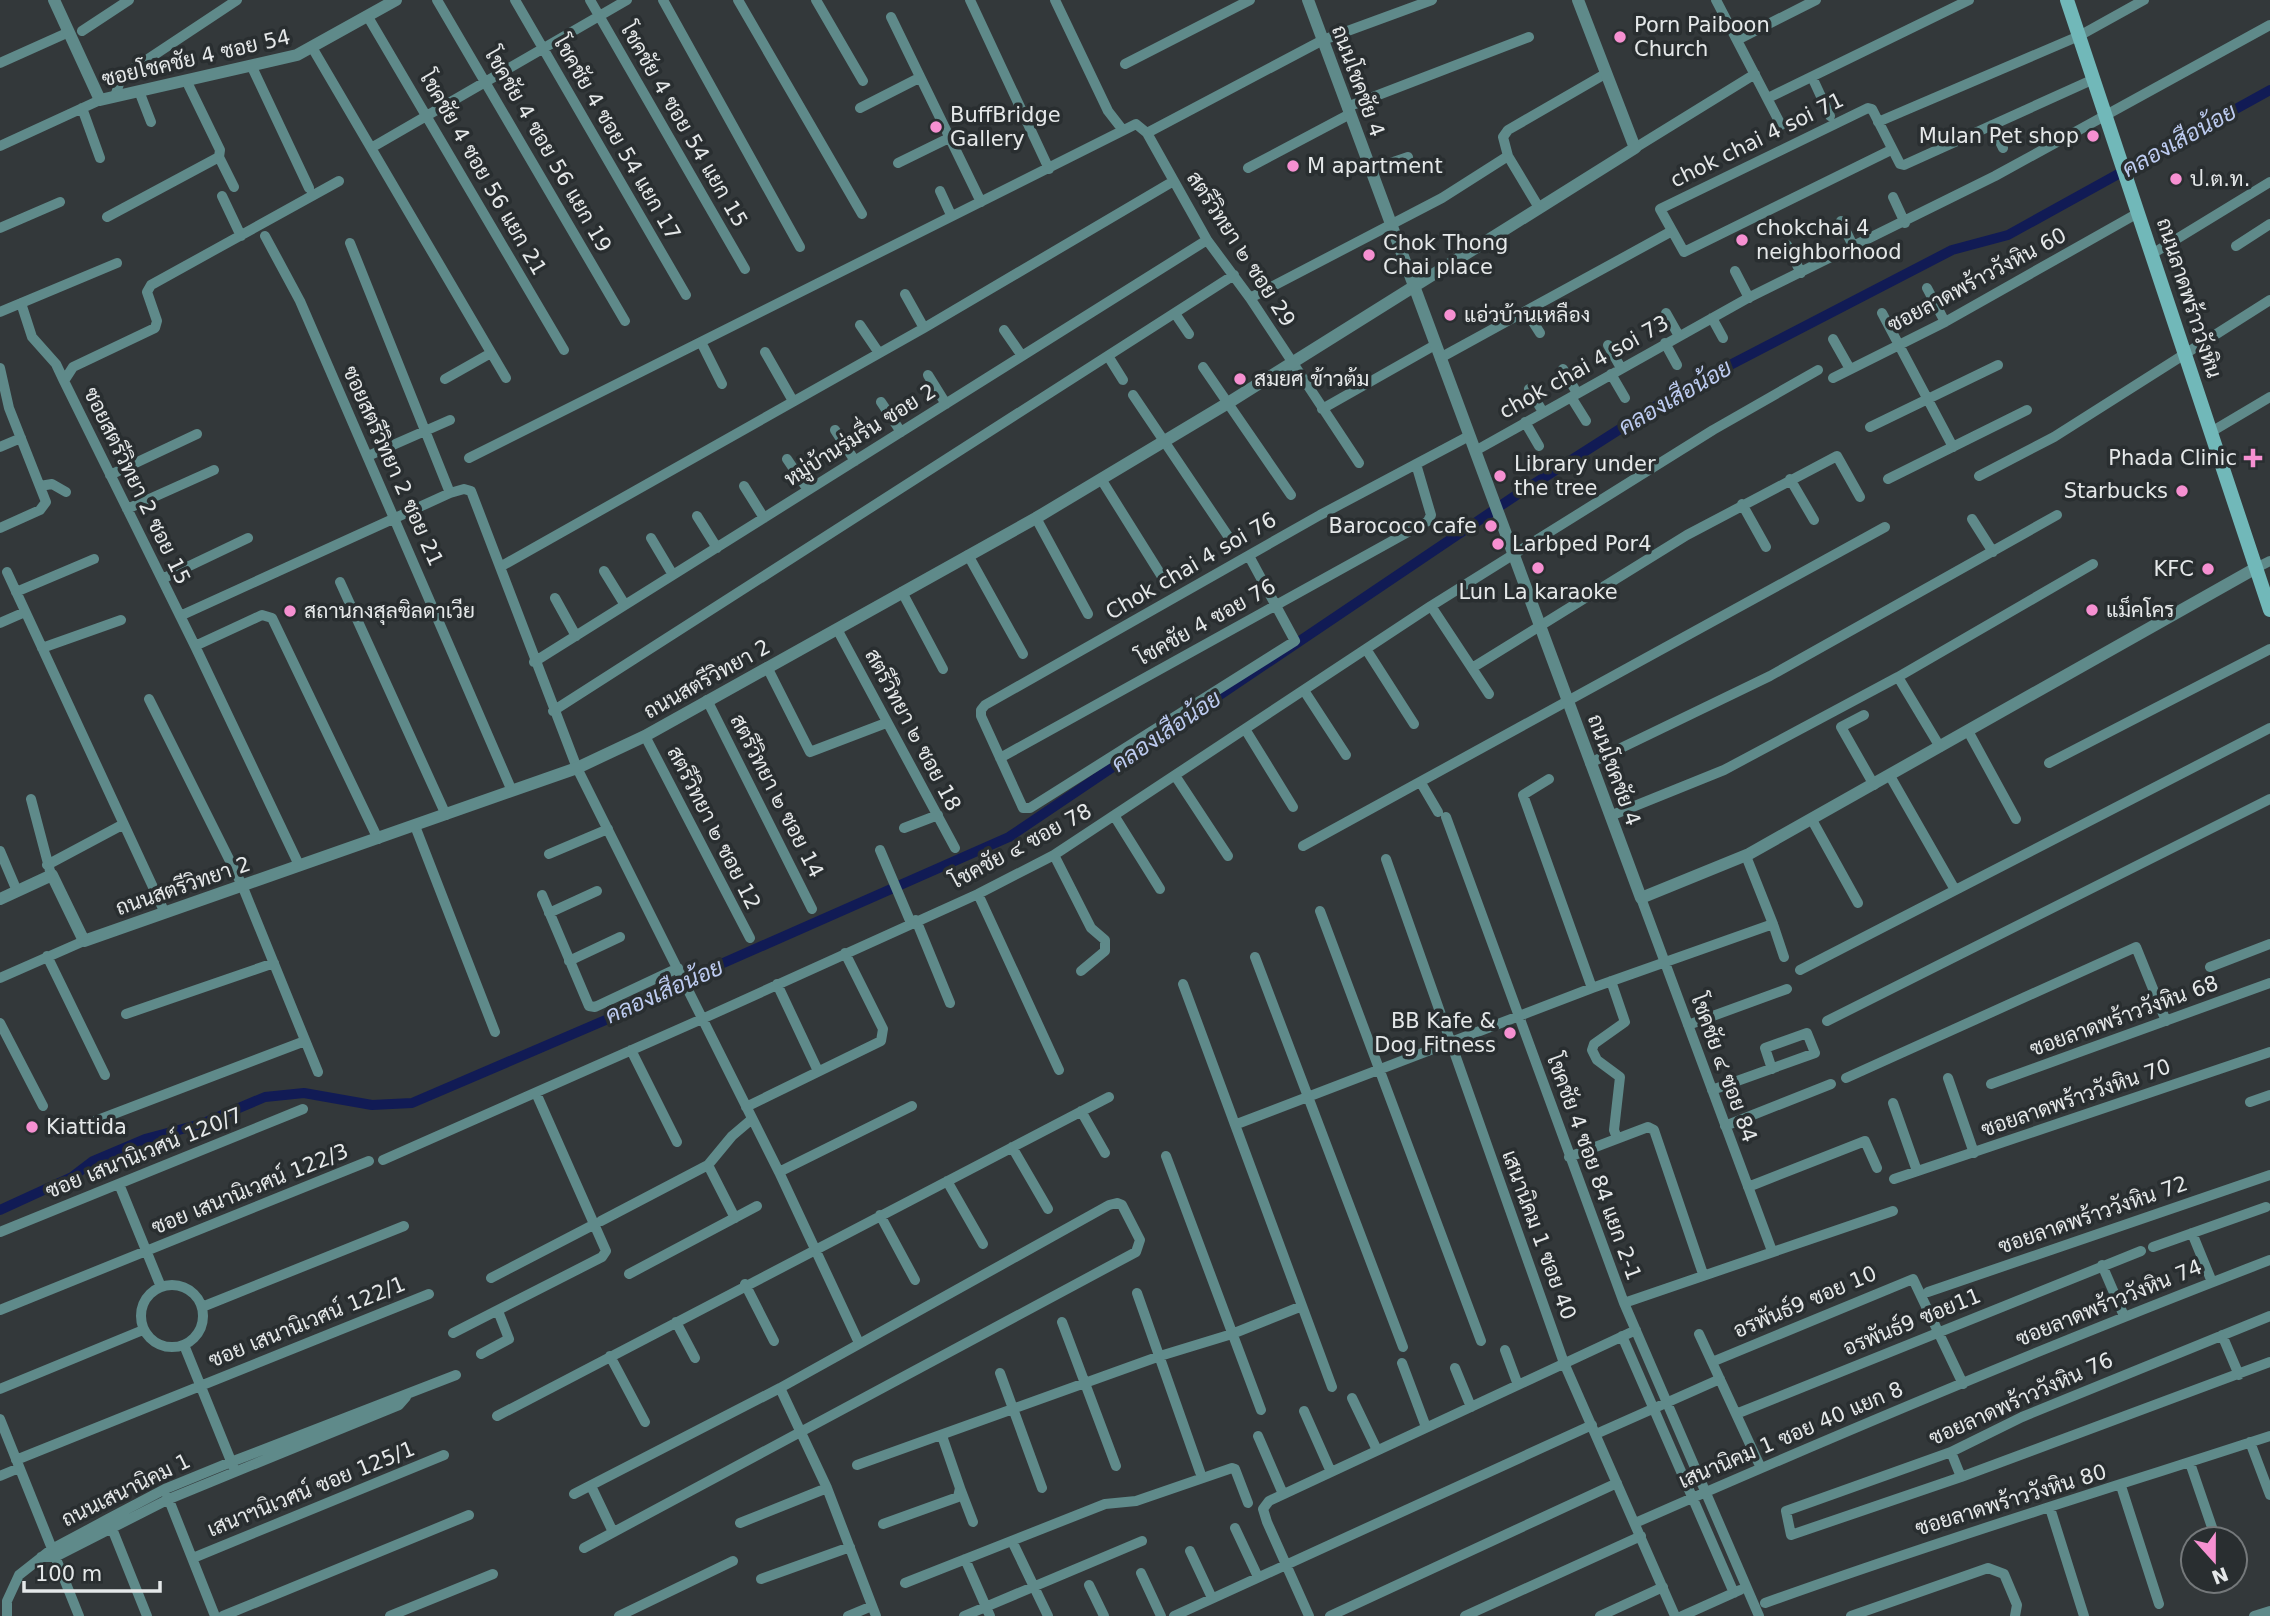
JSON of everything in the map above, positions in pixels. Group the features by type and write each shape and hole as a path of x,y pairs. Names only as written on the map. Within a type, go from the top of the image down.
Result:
{"main road":[{"name":"ถนนลาดพร้าววังหิน","path":"2067,0 2269,605"}],"street":[{"path":"54,0 76,31 100,100"},
{"path":"0,63 76,31 129,0"},
{"path":"115,97 121,77 237,0"},
{"name":"ซอยโชคชัย 4 ซอย 54","path":"0,146 100,100 313,49 396,0"},
{"name":"โชคชัย 4 ซอย 56 แยก 19","path":"437,0 625,321"},
{"name":"โชคชัย 4 ซอย 54 แยก 17","path":"515,0 686,295"},
{"name":"โชคชัย 4 ซอย 54 แยก 15","path":"590,0 744,269"},
{"path":"371,148 627,0"},
{"path":"663,0 800,247"},
{"path":"738,0 862,214"},
{"path":"816,0 863,80"},
{"path":"970,0 1049,169"},
{"path":"469,458 951,215 1049,169 1122,129 1108,111 1055,0"},
{"path":"1125,64 1250,0"},
{"name":"ถนนโชคชัย 4","path":"1308,0 1641,898"},
{"path":"1147,133 1323,40 1432,0"},
{"path":"1578,0 1634,148 1755,74"},
{"path":"1737,40 1816,0"},
{"path":"1768,98 1969,0"},
{"path":"2094,79 1904,165 1900,164 1891,150 1878,122 2079,36 2144,0"},
{"path":"1720,2 1781,125"},
{"name":"โชคชัย 4 ซอย 56 แยก 21","path":"368,17 564,350"},
{"path":"891,17 981,202"},
{"name":"chok chai 4 soi 73","path":"1475,451 1679,335 1905,223 2106,117 2270,25"},
{"path":"1248,168 1349,111 1529,37"},
{"path":"313,49 506,378"},
{"path":"251,65 309,188"},
{"path":"1538,206 1503,144 1508,130 1605,74"},
{"path":"1812,77 1829,116"},
{"path":"860,108 919,78"},
{"path":"186,80 220,150 219,157 234,187"},
{"path":"139,91 151,122"},
{"path":"82,108 100,158"},
{"name":"chok chai 4 soi 71","path":"1672,231 1660,209 1663,207 1868,108 1878,122"},
{"name":"สตรีวิทยา ๒ ซอย 29","path":"1122,129 1136,124 1147,133 1172,182 1207,240 1250,298 1359,463"},
{"path":"1992,125 2003,148"},
{"path":"898,163 950,138"},
{"name":"ถนนสตรีวิทยา 2","path":"84,941 512,792 577,768 645,736 1101,479 1228,403 1634,148"},
{"path":"1440,358 1672,231 1684,252 1891,150"},
{"path":"1250,298 1442,198 1508,156"},
{"path":"107,217 219,157"},
{"path":"1370,170 1408,157"},
{"name":"ซอยสตรีวิทยา 2 ซอย 15","path":"299,865 195,646 64,382 73,366 155,328 157,321 147,292 151,285 339,181"},
{"path":"500,567 924,328 1172,182"},
{"path":"2152,254 2270,183"},
{"path":"940,191 951,215"},
{"path":"222,196 241,236"},
{"path":"1893,197 1905,223"},
{"path":"0,228 60,202"},
{"name":"ซอยลาดพร้าววังหิน 60","path":"1833,378 1945,321 2138,214"},
{"path":"1841,221 1854,248"},
{"path":"2236,246 2270,224"},
{"name":"ซอยสตรีวิทยา 2 ซอย 21","path":"265,236 300,301 512,792"},
{"name":"หมู่บ้านร่มรื่น ซอย 2","path":"534,662 1207,240"},
{"path":"350,243 450,493"},
{"path":"1787,245 1801,273"},
{"path":"0,312 117,262"},
{"path":"1735,271 1749,298"},
{"path":"553,711 1176,315 1234,275"},
{"path":"1927,288 1945,321"},
{"path":"905,294 924,328"},
{"path":"1979,476 2054,438 2270,300"},
{"path":"21,303 32,337 56,364 64,382"},
{"path":"1526,311 1540,333"},
{"path":"1666,313 1679,335"},
{"path":"1882,313 1954,447"},
{"path":"1176,315 1189,334"},
{"path":"1712,318 1723,338"},
{"path":"860,325 879,353"},
{"path":"1004,330 1022,356"},
{"path":"1833,339 1850,369"},
{"path":"701,342 722,384"},
{"path":"1665,343 1677,365"},
{"path":"1322,409 1436,345"},
{"path":"1608,345 1625,398"},
{"path":"765,352 793,401"},
{"path":"445,379 491,353"},
{"path":"1108,356 1124,380"},
{"path":"1870,427 1998,365"},
{"path":"1203,367 1292,495"},
{"path":"0,368 4,394 40,486 44,506 0,528"},
{"path":"1563,369 1586,421"},
{"name":"โชคชัย ๔ ซอย 78","path":"383,1160 978,894 1054,855 1305,692 1431,606 1713,430 1818,370"},
{"path":"928,375 946,404"},
{"path":"1529,389 1543,412"},
{"path":"1133,395 1228,536"},
{"path":"2211,432 2270,397"},
{"path":"881,402 901,432"},
{"path":"1888,479 2026,410"},
{"path":"368,456 450,420"},
{"path":"1525,422 1539,446"},
{"path":"835,430 855,461"},
{"path":"110,475 197,434"},
{"name":"Chok chai 4 soi 76","path":"1000,758 981,716 981,709 985,705 1469,436"},
{"path":"0,447 21,438"},
{"path":"1472,668 1742,505 1838,456 1860,497"},
{"path":"787,459 808,490"},
{"name":"โชคชัย 4 ซอย 76","path":"1000,758 1430,518 1416,464"},
{"path":"127,509 214,470"},
{"path":"1101,479 1161,575"},
{"path":"1790,479 1814,520"},
{"path":"40,486 52,484 66,492"},
{"path":"744,486 764,518"},
{"path":"180,616 450,493 464,489 471,491 534,662 577,768 779,1172 859,1343"},
{"path":"1742,505 1766,547"},
{"path":"1590,763 1770,676 2057,515"},
{"path":"697,516 716,548"},
{"path":"1035,517 1087,614"},
{"path":"1972,519 1993,552"},
{"path":"1303,846 1885,527"},
{"path":"162,579 248,538"},
{"path":"651,538 673,575"},
{"path":"968,555 1023,654"},
{"path":"1000,758 1023,808 1027,810 1295,641 1278,605 1249,556"},
{"path":"16,592 94,559"},
{"path":"1641,898 1746,856 2270,561"},
{"path":"1610,817 1724,770 1898,677 2093,564"},
{"path":"604,571 625,605"},
{"path":"6,572 165,913"},
{"path":"340,582 446,815"},
{"path":"902,592 943,668"},
{"path":"555,598 576,636"},
{"path":"1431,606 1489,694"},
{"path":"0,623 25,612"},
{"path":"195,646 262,615 272,618 378,839"},
{"path":"42,648 121,620"},
{"name":"สตรีวิทยา ๒ ซอย 18","path":"837,629 956,848"},
{"path":"1366,649 1414,724"},
{"path":"2049,762 2270,649"},
{"path":"767,667 810,752 886,723"},
{"path":"1898,677 1940,747"},
{"path":"1305,692 1346,755"},
{"path":"149,699 242,885 318,1072"},
{"name":"สตรีวิทยา ๒ ซอย 14","path":"707,700 812,909"},
{"path":"1864,715 1842,727 1874,785"},
{"path":"1800,970 1954,888 2270,728"},
{"path":"1245,729 1293,807"},
{"path":"1968,731 2016,819"},
{"name":"สตรีวิทยา ๒ ซอย 12","path":"645,736 750,938"},
{"path":"1890,776 1954,888"},
{"path":"1176,777 1228,856"},
{"path":"1549,779 1522,795 1592,988"},
{"name":"โชคชัย 4 ซอย 84 แยก 2-1","path":"1421,783 1442,814 1624,1303 1759,1616"},
{"path":"0,978 84,941 49,870 31,799"},
{"path":"1827,1021 2270,799"},
{"path":"904,828 938,815"},
{"path":"1115,817 1160,889"},
{"path":"1812,820 1858,903"},
{"path":"0,900 122,825"},
{"path":"415,826 495,1032"},
{"path":"549,854 608,829"},
{"path":"880,850 950,1003"},
{"path":"0,851 17,891"},
{"path":"1054,855 1091,928 1105,940 1105,951 1081,971"},
{"path":"1746,856 1784,957"},
{"name":"เสนานิคม 1 ซอย 40","path":"1386,859 1564,1363 1675,1616"},
{"path":"549,913 597,891"},
{"path":"978,894 1059,1070"},
{"path":"542,895 586,1003 594,1007 682,976"},
{"name":"โชคชัย ๔ ซอย 84","path":"1641,898 1772,1251"},
{"path":"1320,911 1481,1341"},
{"path":"1237,1124 1592,988 1773,924"},
{"path":"569,961 620,937"},
{"path":"2210,967 2270,944"},
{"path":"1846,1078 2136,947 2166,1021"},
{"path":"746,1107 881,1041 884,1035 845,953"},
{"path":"47,956 105,1075"},
{"path":"1255,957 1403,1347"},
{"path":"126,1014 274,963"},
{"path":"1611,981 1625,1022 1594,1044 1592,1050 1597,1060 1620,1077 1614,1129 1617,1138"},
{"name":"ซอยลาดพร้าววังหิน 68","path":"1991,1084 2270,983"},
{"path":"778,984 818,1071"},
{"path":"1184,984 1332,1387"},
{"path":"1688,1025 1787,989"},
{"path":"0,1023 43,1106"},
{"path":"1712,1090 1772,1069 1815,1053 1807,1033 1765,1048 1772,1069"},
{"path":"90,1123 305,1041"},
{"path":"631,1050 677,1142"},
{"name":"ซอยลาดพร้าววังหิน 70","path":"1894,1179 2270,1052"},
{"path":"1948,1079 1975,1153"},
{"path":"1725,1126 1831,1084"},
{"path":"453,1333 602,1257 606,1246 598,1223 536,1093"},
{"path":"2250,1102 2270,1095"},
{"path":"497,1416 745,1284 1109,1097"},
{"path":"1893,1103 1917,1171"},
{"path":"779,1172 912,1107"},
{"name":"ซอย เสนานิเวศน์ 120/7","path":"0,1232 303,1109"},
{"path":"1081,1111 1105,1153"},
{"path":"491,1279 708,1165 724,1144 752,1119"},
{"path":"1569,1157 1648,1127 1654,1130 1703,1274"},
{"path":"1748,1187 1865,1141 1877,1168"},
{"path":"1012,1147 1048,1209"},
{"path":"1166,1156 1261,1410"},
{"name":"ซอย เสนานิเวศน์ 122/3","path":"0,1310 369,1161"},
{"path":"708,1165 735,1218"},
{"name":"ซอยลาดพร้าววังหิน 72","path":"1928,1292 2270,1175"},
{"path":"947,1181 983,1244"},
{"path":"119,1184 160,1287"},
{"path":"574,1494 780,1388 1116,1202 1122,1205 1140,1240 1136,1252 584,1548"},
{"path":"629,1274 757,1206"},
{"path":"2153,1247 2266,1207"},
{"path":"1624,1303 1893,1211"},
{"path":"880,1215 915,1280"},
{"path":"202,1307 404,1226"},
{"path":"2192,1233 2212,1282"},
{"name":"อรพันธ์9 ซอย11","path":"1736,1414 2141,1251"},
{"name":"ซอยลาดพร้าววังหิน 74","path":"1963,1384 2124,1316 2270,1259"},
{"path":"2102,1265 2124,1316"},
{"name":"อรพันธ์9 ซอย 10","path":"1712,1362 1913,1279 1939,1331"},
{"path":"745,1284 774,1341"},
{"path":"175,1285 188,1290 202,1307 202,1325 192,1341 184,1345 165,1347 156,1344 143,1330 142,1305 160,1287 175,1285"},
{"path":"1137,1293 1200,1472"},
{"name":"ซอย เสนานิเวศน์ 122/1","path":"0,1476 18,1464 429,1294"},
{"path":"857,1465 1160,1356 1232,1334 1302,1306"},
{"path":"481,1354 509,1339 498,1311"},
{"name":"ซอยลาดพร้าววังหิน 76","path":"1961,1477 1792,1536 1785,1512 1951,1452 2022,1417 2270,1315"},
{"path":"676,1322 695,1357"},
{"path":"1062,1322 1116,1466"},
{"path":"0,1389 143,1330"},
{"path":"1310,1616 1264,1509 1269,1501 1636,1330"},
{"path":"1939,1331 1963,1384"},
{"path":"1699,1334 1760,1466"},
{"path":"2222,1335 2239,1374"},
{"path":"1622,1336 1734,1593"},
{"path":"184,1345 233,1467"},
{"path":"1505,1350 1518,1385"},
{"path":"610,1356 645,1422"},
{"path":"1951,1452 1961,1477 2270,1362"},
{"path":"1402,1363 1426,1427"},
{"path":"1455,1368 1471,1407"},
{"path":"1000,1373 1042,1488"},
{"name":"ถนนเสนานิคม 1","path":"7,1616 7,1601 19,1576 41,1558 167,1494 394,1397 406,1397 456,1375"},
{"path":"1174,1616 1594,1430 1653,1409 1720,1379"},
{"name":"เสนานิคม 1 ซอย 40 แยก 8","path":"1634,1522 1760,1466 1963,1384"},
{"path":"780,1388 827,1488 874,1611 848,1616"},
{"path":"1352,1398 1377,1450"},
{"path":"1304,1411 1331,1472"},
{"path":"0,1419 79,1616"},
{"path":"942,1436 973,1522"},
{"path":"1258,1436 1283,1494"},
{"name":"ซอยลาดพร้าววังหิน 80","path":"1765,1604 1928,1545 2121,1486 2270,1436"},
{"path":"2249,1442 2270,1495"},
{"name":"เสนาฯนิเวศน์ ซอย 125/1","path":"193,1558 444,1455"},
{"path":"2190,1463 2211,1525"},
{"path":"905,1583 1105,1504 1136,1501 1233,1468 1248,1503"},
{"path":"1330,1616 1617,1483"},
{"path":"591,1486 613,1532"},
{"path":"2121,1486 2160,1604"},
{"path":"740,1523 827,1488"},
{"path":"883,1524 952,1500 958,1497 960,1488"},
{"path":"167,1494 215,1616"},
{"path":"2050,1508 2084,1616"},
{"path":"223,1616 469,1515"},
{"path":"110,1523 147,1616"},
{"path":"1236,1528 1258,1577"},
{"path":"1465,1616 1640,1536"},
{"path":"1012,1541 1048,1616"},
{"path":"964,1616 988,1611 1034,1587 1143,1542"},
{"path":"761,1580 850,1547"},
{"path":"1190,1551 1212,1598"},
{"path":"965,1559 988,1611"},
{"path":"619,1616 642,1611 733,1561"},
{"path":"1851,1616 1987,1568 2004,1574 2017,1605 2015,1616"},
{"path":"1140,1573 1161,1616"},
{"path":"390,1616 493,1574"},
{"path":"1089,1585 1104,1616"},
{"path":"1600,1616 1663,1587"},
{"path":"1682,1616 1746,1588"},
{"path":"2254,1616 2270,1611"}],"waterway":[{"name":"คลองเสือน้อย","path":"0,1210 72,1177 93,1161 145,1139 201,1124 265,1097 304,1093 372,1105 412,1103 615,1016 712,968 1009,837 1515,496 1678,392 1952,250 2008,235 2270,90"}],"place":[{"name":"Porn Paiboon Church","path":"1620,37"},
{"name":"BuffBridge Gallery","path":"936,127"},
{"name":"Mulan Pet shop","path":"2093,136"},
{"name":"M apartment","path":"1293,166"},
{"name":"ป.ต.ท.","path":"2176,179"},
{"name":"chokchai 4 neighborhood","path":"1742,240"},
{"name":"Chok Thong Chai place","path":"1369,255"},
{"name":"แอ่วบ้านเหลือง","path":"1450,315"},
{"name":"สมยศ ข้าวต้ม","path":"1240,379"},
{"name":"Phada Clinic","path":"2253,458"},
{"name":"Library under the tree","path":"1500,476"},
{"name":"Starbucks","path":"2182,491"},
{"name":"Barococo cafe","path":"1491,526"},
{"name":"Larbped Por4","path":"1498,544"},
{"name":"Lun La karaoke","path":"1538,568"},
{"name":"KFC","path":"2208,569"},
{"name":"แม็คโคร","path":"2092,610"},
{"name":"สถานกงสุลซิลดาเวีย","path":"290,611"},
{"name":"BB Kafe & Dog Fitness","path":"1510,1033"},
{"name":"Kiattida","path":"32,1127"}]}
